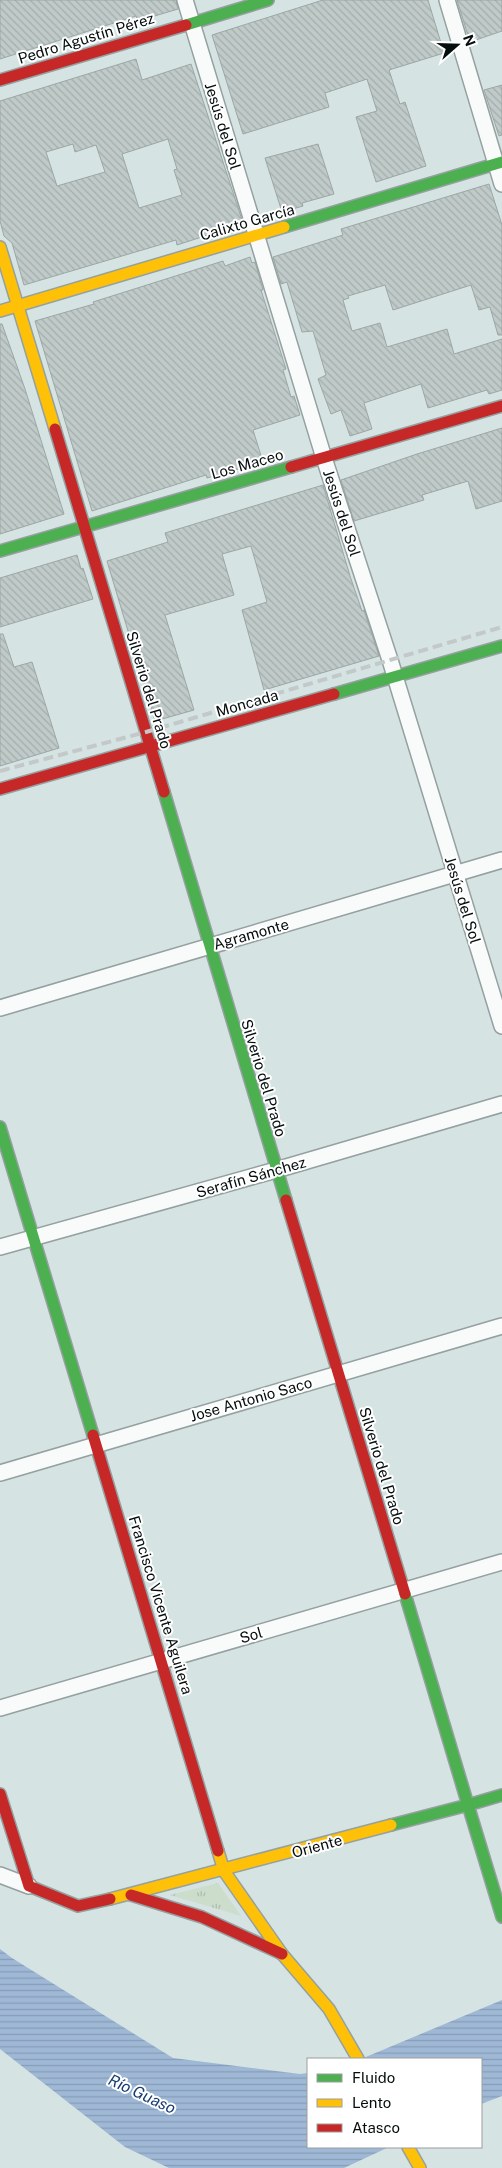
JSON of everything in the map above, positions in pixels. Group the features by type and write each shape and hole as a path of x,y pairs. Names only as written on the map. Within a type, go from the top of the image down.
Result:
{"main road":[{"name":"Pedro Agustín Pérez","path":"0,80 268,0"},
{"name":"Calixto García","path":"0,311 499,163"},
{"name":"Silverio del Prado","path":"0,247 500,1912"},
{"name":"Los Maceo","path":"0,551 502,406"},
{"name":"Moncada","path":"0,789 502,646"},
{"name":"Francisco Vicente Aguilera","path":"0,1127 224,1871 282,1954 329,2009 357,2058"},
{"path":"0,1794 29,1886"},
{"name":"Oriente","path":"29,1886 78,1906 131,1895 224,1871 502,1795"},
{"name":"Oriente","path":"131,1895 202,1917 282,1954"},
{"path":"409,2148 420,2168"}],"street":[{"name":"Jesús del Sol","path":"185,0 324,458 395,676 502,1026"},
{"path":"447,0 499,163 502,184"},
{"name":"Agramonte","path":"0,1008 502,860"},
{"name":"Serafín Sánchez","path":"0,1247 276,1170 502,1104"},
{"name":"Jose Antonio Saco","path":"0,1473 502,1326"},
{"name":"Sol","path":"0,1708 502,1562"},
{"name":"Oriente","path":"0,1875 29,1886"}],"green space":[{"path":"218,1883 241,1916 170,1895"}],"water":[{"name":"Río Guaso","path":"0,1949 173,2058 300,2074 307,2073 307,2148 387,2148 344,2168 169,2168 125,2147 0,2049"},
{"path":"502,2000 502,2096 482,2104 482,2058 363,2058"}],"building":[{"path":"0,0 176,0 178,9 138,21 136,16 0,59"},
{"path":"323,0 428,0 444,53 389,70 400,104 405,102 426,166 376,182 356,117 377,111 367,79 325,93 329,107 243,134 212,35"},
{"path":"457,0 502,0 502,31 470,42"},
{"path":"136,59 142,80 191,64 242,220 213,230 214,233 177,245 176,240 24,285 12,243 4,236 0,221 0,101","holes":["168,139 177,169 174,170 182,195 139,208 122,154","73,144 75,152 96,145 105,172 57,186 46,152"]},
{"path":"502,85 502,135 499,136 484,90"},
{"path":"318,144 334,194 302,203 303,206 282,212 265,158"},
{"path":"489,184 502,225 502,335 498,335 490,307 479,310 471,285 393,310 385,285 348,296 349,298 343,300 352,331 380,323 387,347 447,329 454,354 502,339 502,390 489,394 487,390 428,408 421,384 364,403 372,429 350,436 341,410 331,414 318,379 326,375 313,331 302,332 287,282 281,284 273,257 343,235 341,229"},
{"path":"250,257 252,263 255,262 263,290 261,290 286,369 283,370 291,397 294,396 300,415 253,430 263,462 207,478 206,475 92,511 35,321 94,304 93,302 223,261 225,266"},
{"path":"0,324 2,324 25,389 64,514 0,534"},
{"path":"502,428 502,501 476,509 468,481 422,495 424,500 354,521 341,480"},
{"path":"323,485 350,576 362,611 364,610 379,656 264,690 242,610 267,602 251,546 222,554 234,595 165,615 194,710 155,721 107,561 168,542 165,533"},
{"path":"77,555 93,599 0,627 0,578"},
{"path":"0,634 3,634 14,667 32,662 59,748 0,766"}],"railway":[{"path":"0,771 146,732 502,627"}],"traffic: fast":[{"path":"186,25 268,0"},
{"path":"284,227 502,162"},
{"path":"0,551 291,467"},
{"path":"334,694 502,646"},
{"path":"164,792 286,1200"},
{"path":"0,1127 93,1435"},
{"path":"391,1825 468,1805 405,1594"},
{"path":"502,1795 468,1805 502,1917"}],"traffic: slow":[{"path":"0,311 284,227"},
{"path":"0,247 55,429"},
{"path":"110,1899 391,1825"},
{"path":"218,1851 224,1871 282,1954 329,2009 357,2058"},
{"path":"409,2148 420,2168"}],"traffic: jam":[{"path":"0,80 186,25"},
{"path":"291,467 502,406"},
{"path":"55,429 164,792"},
{"path":"0,789 334,694"},
{"path":"286,1200 405,1594"},
{"path":"93,1435 218,1851"},
{"path":"0,1794 29,1886 78,1906 110,1899"},
{"path":"131,1895 202,1917 282,1954"}]}
